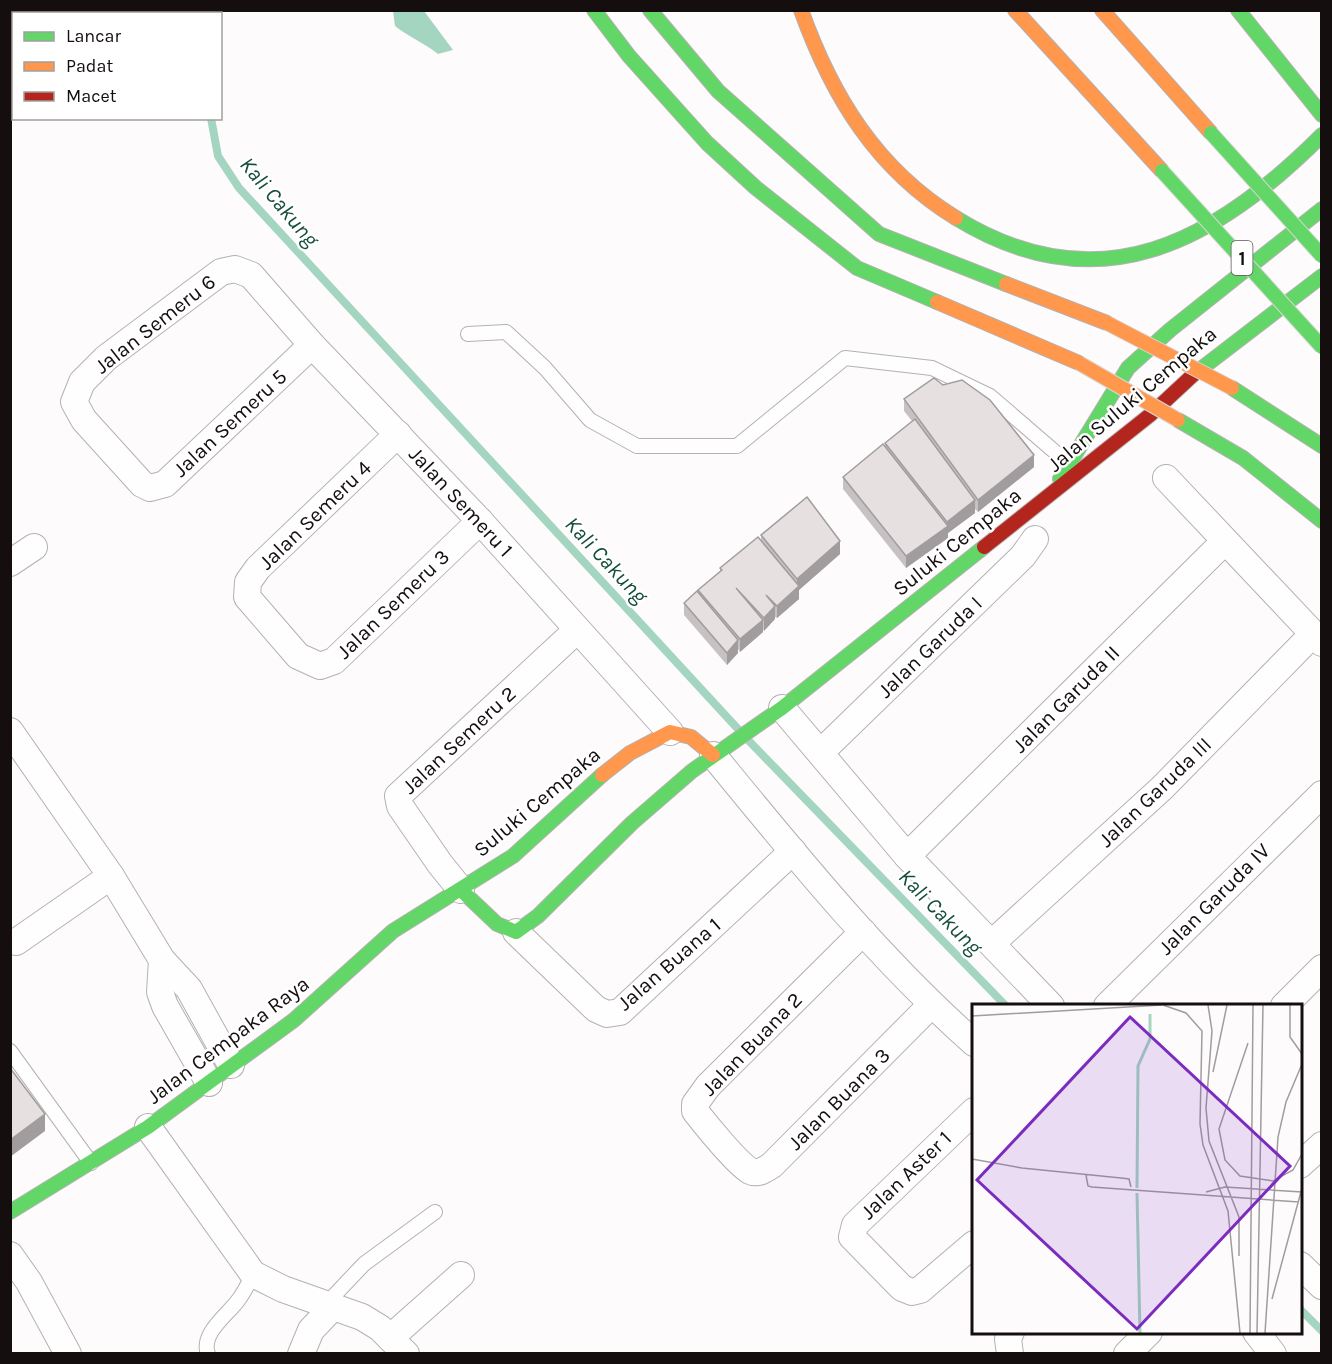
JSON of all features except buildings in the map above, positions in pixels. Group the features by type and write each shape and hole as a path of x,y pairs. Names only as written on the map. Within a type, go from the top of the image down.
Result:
{"main road":[{"path":"594,10 629,56 707,143 763,194 857,268 1079,363 1243,458 1322,521"},
{"path":"650,10 718,91 879,234 1107,323 1232,388 1322,446"},
{"path":"658,10 679,46"},
{"path":"801,10 822,65 864,133 911,189 965,226 1019,248 1100,261 1149,253 1187,237 1233,210 1284,172 1322,135"},
{"name":"1","path":"1015,10 1322,347"},
{"path":"1102,10 1322,256"},
{"path":"1238,10 1322,115"},
{"name":"Jalan Suluki Cempaka","path":"1054,491 1068,463 1128,368 1173,334 1322,209"},
{"name":"Jalan Suluki Cempaka","path":"1054,491 1150,415 1205,364 1322,276"},
{"path":"1191,350 1205,364"},
{"name":"Suluki Cempaka","path":"516,932 538,916 645,811 722,750 758,727 1054,491"},
{"path":"670,732 691,737 722,750"},
{"name":"Suluki Cempaka","path":"461,890 513,855 602,775 630,753 670,732"},
{"path":"461,890 497,924 516,932"},
{"name":"Jalan Cempaka Raya","path":"10,1212 148,1127 294,1020 393,931 433,903 461,890"}],"street":[{"name":"Jalan Semeru 6","path":"142,484 84,420 74,402 77,390 106,358 221,272 235,269 250,274"},
{"name":"Jalan Semeru 1","path":"250,274 312,345 480,521 670,732"},
{"name":"Jalan Semeru 5","path":"142,484 150,488 165,484 312,345"},
{"name":"Jalan Semeru 4","path":"298,656 247,597 248,582 258,568 398,434"},
{"path":"1166,478 1317,639"},
{"name":"Jalan Semeru 3","path":"298,656 320,666 334,661 480,521"},
{"name":"Jalan Garuda I","path":"821,752 1023,556 1035,539"},
{"name":"Jalan Garuda II","path":"907,856 1226,541"},
{"path":"10,563 34,547"},
{"name":"Jalan Semeru 2","path":"461,890 400,806 398,796 577,630"},
{"name":"Jalan Garuda III","path":"992,943 1162,788 1317,639"},
{"path":"782,708 907,856 1050,1004"},
{"path":"13,741 111,876 162,960 189,989 231,1065"},
{"path":"722,750 793,851 862,932 931,1005 972,1041"},
{"name":"Jalan Garuda IV","path":"1108,1004 1322,794"},
{"name":"Jalan Buana 1","path":"516,932 596,1009 607,1014 620,1012 793,851"},
{"path":"16,942 111,876"},
{"name":"Jalan Buana 2","path":"741,1161 695,1111 695,1104 708,1086 862,932"},
{"path":"162,960 160,992 165,1006 208,1083"},
{"path":"1285,1004 1322,968"},
{"name":"Jalan Buana 3","path":"741,1161 751,1171 757,1172 772,1165 931,1005"},
{"name":"Jalan Aster 1","path":"972,1113 855,1225 852,1237 902,1288 912,1292 920,1290 972,1246"},
{"path":"148,1127 253,1274 283,1289 331,1304 380,1328 398,1346 461,1275"},
{"path":"1302,1163 1322,1145"},
{"path":"10,1256 29,1282 68,1353"},
{"path":"1302,1267 1322,1286"},
{"path":"301,1353 311,1330 331,1304"},
{"path":"1010,1334 1008,1340 1010,1353"},
{"path":"1127,1353 1147,1334"},
{"path":"1258,1334 1273,1353"}],"lane":[{"path":"468,334 506,332 545,368 590,420 637,446 737,446 845,358 932,368 990,396 1079,472"},
{"path":"10,1051 91,1163"},
{"path":"331,1304 364,1264 435,1212"},
{"path":"208,1353 206,1348 213,1329 239,1299 253,1274"}],"shaded area":[{"path":"393,11 424,11 453,50 438,54 427,47 395,26"}],"waterway":[{"name":"Kali Cakung","path":"211,120 218,156 239,188 738,729"},
{"name":"Kali Cakung","path":"749,741 1004,1004"},
{"name":"Kali Cakung","path":"1302,1311 1322,1331"}],"traffic: fast":[{"path":"594,10 629,56 707,143 756,188 857,268 937,302"},
{"path":"650,10 718,91 879,234 1006,284"},
{"path":"1238,10 1322,115"},
{"path":"1211,133 1322,256"},
{"path":"956,218 1008,244 1058,257 1106,259 1152,250 1197,231 1240,205 1281,173 1322,135"},
{"path":"1162,171 1322,347"},
{"path":"1060,479 1128,368 1170,330 1322,209"},
{"path":"1193,375 1322,276"},
{"path":"1232,388 1322,446"},
{"path":"1178,420 1243,458 1322,521"},
{"path":"461,890 497,924 516,932 538,916 632,823 692,771 782,708 984,547"},
{"path":"10,1212 148,1127 294,1020 393,931 513,856 602,775"}],"traffic: slow":[{"path":"801,10 827,72 860,128 902,177 956,218"},
{"path":"1015,10 1162,171"},
{"path":"1102,10 1211,133"},
{"path":"1006,284 1107,323"},
{"path":"937,302 1079,363"},
{"path":"1107,323 1232,388"},
{"path":"1079,363 1178,420"},
{"path":"602,775 630,753 670,732 691,737 713,755"}],"traffic: jam":[{"path":"984,547 1150,415 1193,375"}]}
